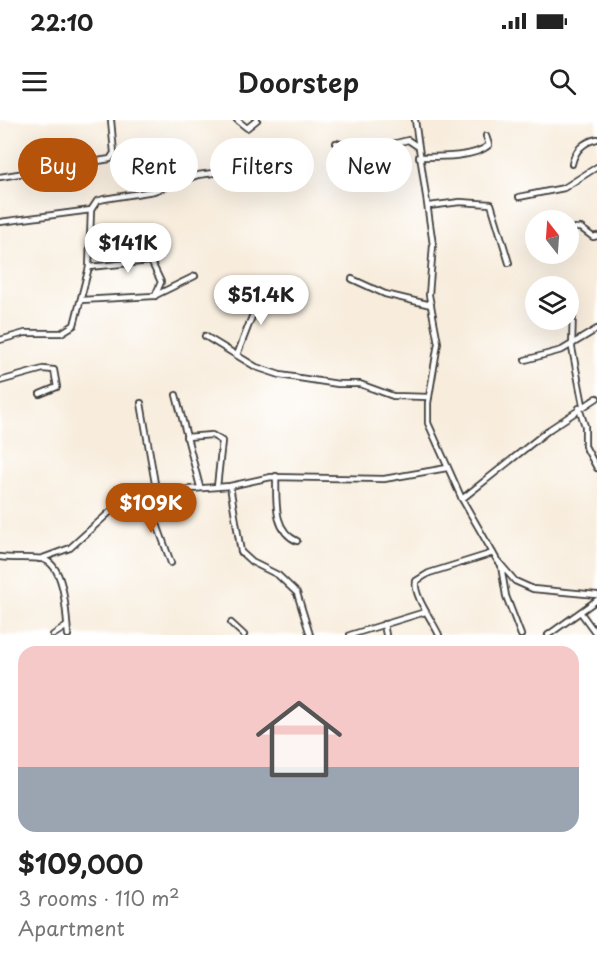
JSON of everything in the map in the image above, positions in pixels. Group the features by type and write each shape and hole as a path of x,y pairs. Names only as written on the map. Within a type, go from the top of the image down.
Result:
{"street":[{"path":"0,177 110,159 114,153 111,120"},
{"path":"237,120 247,128 257,120"},
{"path":"415,120 433,245 429,295 438,344 429,397 428,423 462,499 501,566 525,587 597,595"},
{"path":"419,157 451,158 483,149 489,145 486,136"},
{"path":"572,164 576,151 588,142 597,139"},
{"path":"412,143 417,146"},
{"path":"519,197 564,188 597,167"},
{"path":"0,340 25,333 67,331 74,325 89,267 91,210 97,201 154,191 198,175 210,174"},
{"path":"429,207 460,202 491,204 509,263"},
{"path":"0,222 91,210"},
{"path":"579,228 593,237 597,236"},
{"path":"89,267 151,261 161,282 154,296"},
{"path":"81,300 154,296 195,276"},
{"path":"352,279 385,294 431,305"},
{"path":"237,355 253,314 246,298"},
{"path":"525,360 558,351 597,329"},
{"path":"572,330 571,344 585,426 585,446 597,468"},
{"path":"205,336 256,367 279,375 338,384 360,384 393,396 429,397"},
{"path":"0,381 43,369 54,370 57,387 40,394"},
{"path":"176,395 200,487"},
{"path":"462,499 494,471 581,406 597,398"},
{"path":"141,403 157,495"},
{"path":"186,437 212,435 222,441 217,488"},
{"path":"0,557 40,559 70,549 111,511 157,495 200,487 230,486 276,476 384,479 447,468"},
{"path":"276,476 280,525 290,538 297,541"},
{"path":"230,486 241,552 252,562 278,575 297,593 310,635"},
{"path":"148,499 171,563"},
{"path":"439,635 425,612 415,586 419,578 493,553"},
{"path":"40,559 52,565 59,575 65,597 68,635"},
{"path":"501,566 506,596 520,634 512,635"},
{"path":"548,635 597,600"},
{"path":"350,635 425,612"},
{"path":"581,613 597,635"},
{"path":"231,623 244,635"},
{"path":"384,624 386,635"},
{"path":"53,635 67,626"}]}
